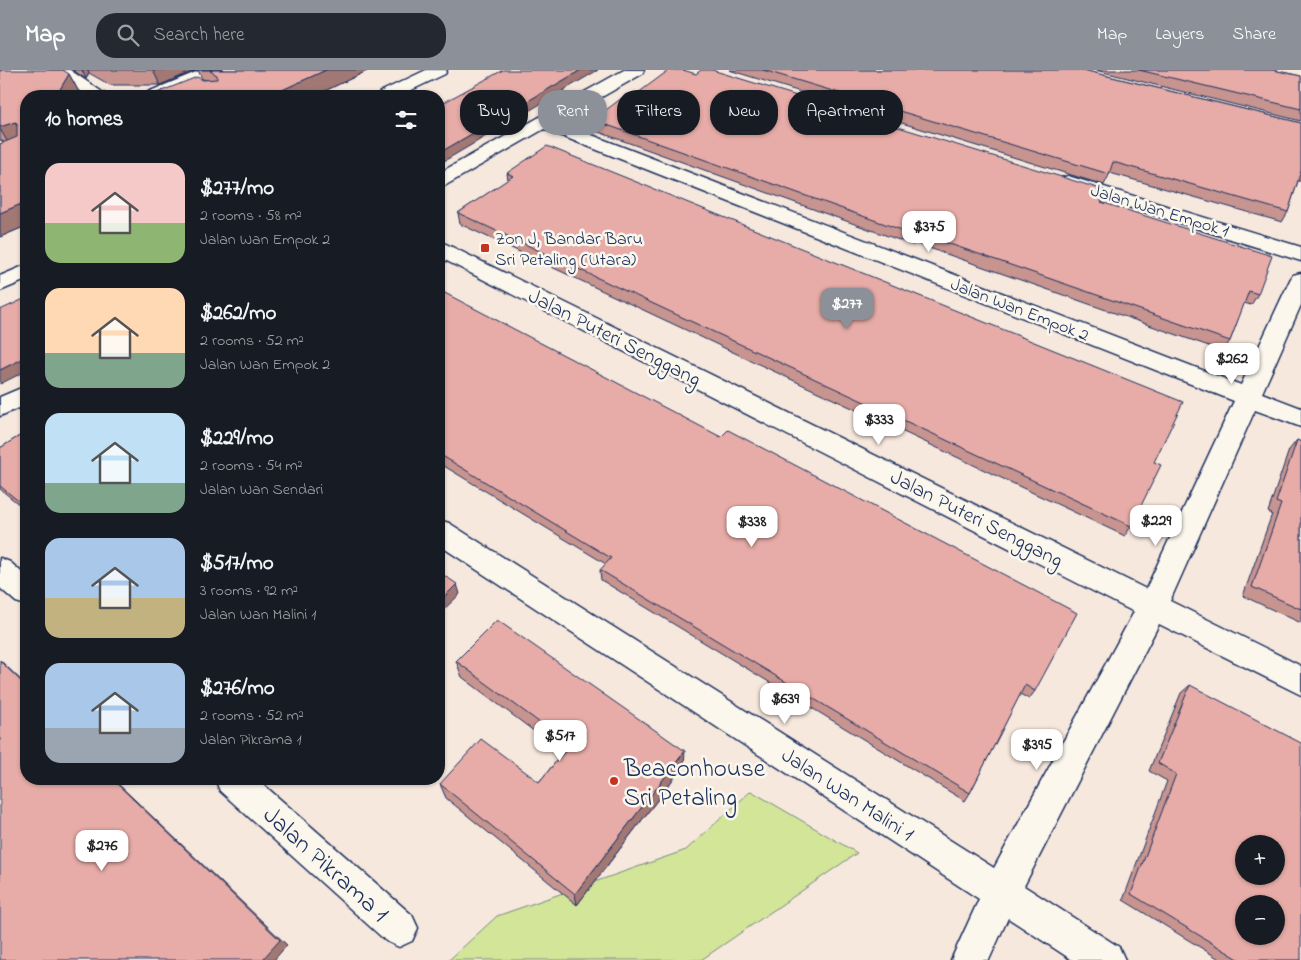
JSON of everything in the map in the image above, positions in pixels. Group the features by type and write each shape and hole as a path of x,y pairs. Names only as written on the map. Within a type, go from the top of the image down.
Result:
{"street":[{"path":"58,70 90,90"},
{"path":"168,90 215,70"},
{"path":"398,90 439,70"},
{"path":"601,90 636,70"},
{"path":"445,177 538,126"},
{"name":"Jalan Wan Empok 2","path":"575,135 1301,418"},
{"name":"Jalan Wan Empok 1","path":"1055,178 1301,254"},
{"name":"Jalan Puteri Senggang","path":"445,251 1301,681"},
{"path":"0,275 20,267"},
{"path":"0,284 20,275"},
{"path":"970,960 1001,892 1152,606 1301,280"},
{"path":"0,407 20,398"},
{"name":"Jalan Wan Malini 1","path":"445,535 1106,960"},
{"path":"0,570 20,588"},
{"name":"Jalan Pikrama 1","path":"239,785 399,928"}],"green space":[{"path":"751,791 857,853 701,960 449,960 497,916 686,850"}],"building":[{"path":"0,70 63,70 69,74 60,90 20,90 20,205 0,213 0,144 17,137 17,123 0,127"},
{"path":"326,70 282,90 164,90 197,77 203,80 217,79 217,75 210,71"},
{"path":"503,70 581,70 547,90 538,90 538,95 528,101 528,90 466,90"},
{"path":"669,70 683,70 696,74 701,70 712,70 777,90 710,90 710,135 778,135 778,90 788,93 788,135 903,135 903,128 1104,190 1101,202 1272,256 1258,294 1249,291 1230,341 918,233 916,235 635,135 700,135 700,90 642,90"},
{"path":"763,70 1083,70 1301,123 1301,171 1288,212 1113,162 1109,174 903,112 903,90 830,90"},
{"path":"1139,70 1273,70 1301,76 1301,109"},
{"path":"460,94 460,135 470,135 445,149 445,102"},
{"path":"617,102 617,129 607,125 607,109"},
{"path":"547,146 1183,402 1154,462 1161,465 1131,526 458,213 513,176 507,173"},
{"path":"445,293 721,437 728,430 1077,613 1035,691 1025,685 970,793 600,570 611,558 445,458"},
{"path":"20,301 20,360 0,370 0,310"},
{"path":"20,436 20,502 0,486 0,448"},
{"path":"1297,440 1301,442 1301,609 1252,587 1281,504 1276,502"},
{"path":"445,576 457,584 445,596"},
{"name":"Beaconhouse Sri Petaling","path":"497,620 685,751 575,894 441,785 445,785 445,779 481,739 539,782 570,745 456,661"},
{"path":"0,661 20,680 20,785 118,785 280,940 262,960 0,960"},
{"path":"1190,685 1301,743 1301,960 1240,960 1131,894 1176,774 1158,763"}],"place":[{"name":"Zon J, Bandar Baru Sri Petaling (Utara)","path":"485,248"},
{"name":"Beaconhouse Sri Petaling","path":"614,781"}]}
